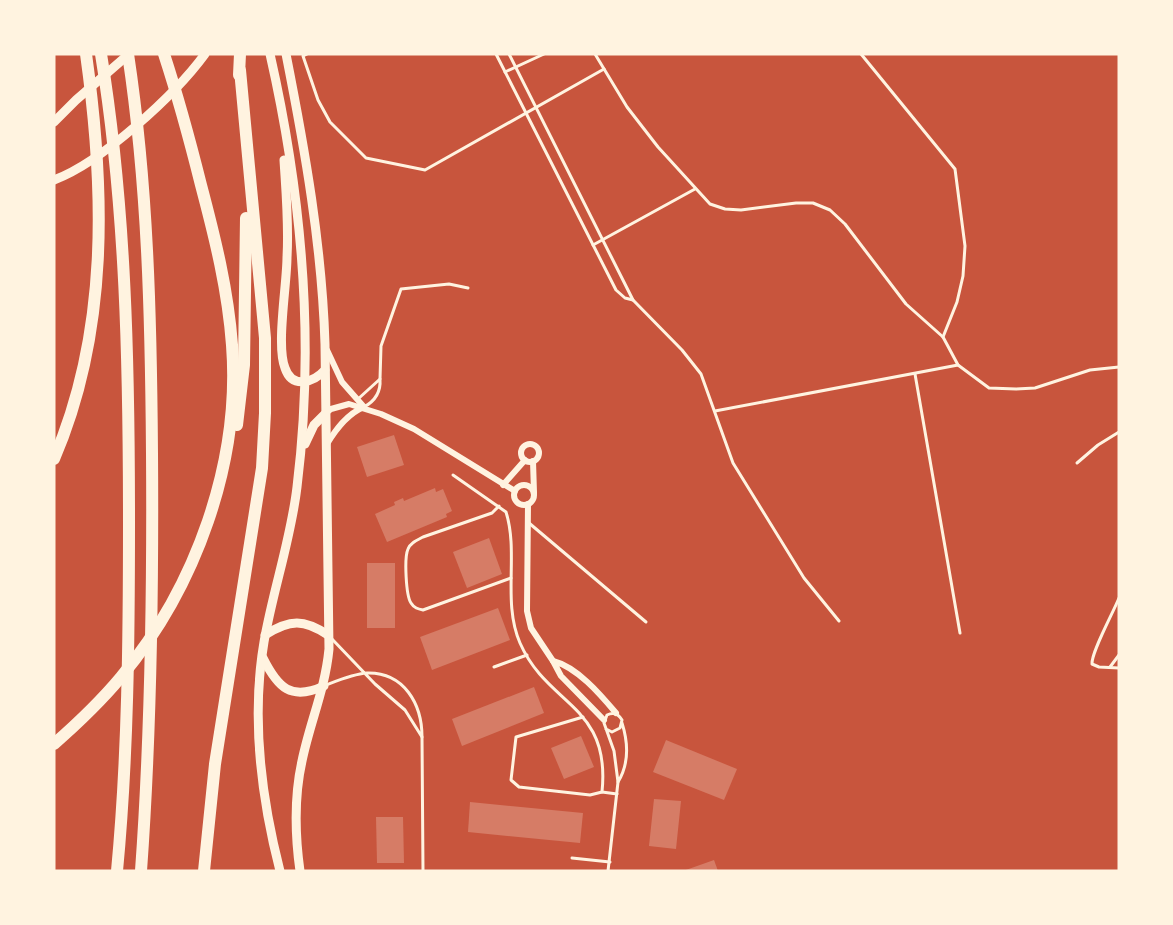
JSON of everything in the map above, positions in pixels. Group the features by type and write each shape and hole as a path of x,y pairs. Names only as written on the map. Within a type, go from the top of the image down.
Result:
{"highway":[{"path":"54,459 74,411 82,379 93,324 97,275 99,226 97,138 86,54"},
{"path":"101,54 110,111 121,235 128,406 128,634 117,871"},
{"path":"128,54 140,142 144,194 150,301 152,422 150,672 141,871"},
{"path":"54,744 121,677 162,619 197,548 221,475 229,427 233,374 229,314 216,240 164,54"},
{"path":"221,475 228,462 235,436 241,399 245,346 247,236 239,95 240,54"},
{"path":"204,871 215,764 262,468 264,436 265,338 240,70"}],"main road":[{"path":"54,122 76,99 128,54"},
{"path":"54,180 99,156 121,138 179,85 205,54"},
{"path":"270,54 296,205 303,270 306,337 306,382 300,458 290,535 262,656 259,713 261,762 268,820 280,871"},
{"path":"286,54 308,165 323,303 325,344 328,635 324,686 309,733 299,782 296,822 300,871"},
{"path":"283,122 288,229 282,356 290,377 298,382 312,381 325,370"},
{"path":"300,458 306,439 314,425 325,414"},
{"path":"266,635 286,624 297,622 308,624 328,635"},
{"path":"262,656 277,682 288,691 308,692 324,686"}],"street":[{"path":"325,344 342,382 364,407"},
{"path":"325,414 331,409 345,405 364,407 414,429 515,491"},
{"path":"325,447 341,423 356,410 364,407"},
{"path":"532,444 537,447 538,458 533,461 525,460 522,455 526,445 532,444"},
{"path":"503,485 525,460"},
{"path":"533,461 534,493 533,500 522,505 516,502 513,496 515,491 524,485 530,487 534,493"},
{"path":"528,504 527,611 531,628 561,676 604,720"},
{"path":"553,661 565,664 616,714"}],"lane":[{"path":"307,54 303,56 318,100 330,122 366,158 425,170 604,69"},
{"path":"496,54 616,290 625,298 633,300"},
{"path":"509,54 633,300 682,350 700,374 733,463 804,578 839,621"},
{"path":"505,72 544,54"},
{"path":"595,54 627,107 658,147 710,204 725,209 741,210 796,202 813,203 830,210 845,224 906,304 943,337 958,365 989,388 1035,388 1090,370 1119,367"},
{"path":"861,54 956,169 965,246 963,276 957,302 943,337"},
{"path":"593,245 695,189"},
{"path":"364,407 374,401 379,391 381,346 401,289 449,284 468,288"},
{"path":"715,411 958,365"},
{"path":"915,374 960,633"},
{"path":"357,399 380,379"},
{"path":"1077,463 1098,445 1119,432"},
{"path":"453,475 506,512 509,519 512,621 526,655 590,725 601,748 604,771 602,792"},
{"path":"499,506 492,513 414,542 407,550 408,596 416,609 423,610 511,578"},
{"path":"528,522 646,622"},
{"path":"1119,598 1112,618 1091,656 1092,664 1099,667 1119,668"},
{"path":"328,635 375,684 405,710 422,737"},
{"path":"494,667 526,655"},
{"path":"1110,667 1119,655"},
{"path":"324,686 354,675 380,674 394,681 409,694 418,707 422,721 423,871"},
{"path":"608,871 618,782 614,751 604,720 607,715 616,714 622,723 627,747 625,764 618,782"},
{"path":"583,717 516,737 511,780 519,787 590,795 602,792 617,794"},
{"path":"606,729 615,732 622,723"},
{"path":"572,858 610,862"}],"building":[{"path":"394,435 404,465 367,477 357,447"},
{"path":"435,488 436,492 443,489 452,511 446,514 447,517 387,542 375,514 395,505 394,502 403,498 404,501"},
{"path":"489,538 502,574 467,588 453,552"},
{"path":"367,563 395,563 395,628 367,628"},
{"path":"498,608 510,640 432,670 420,637"},
{"path":"534,687 544,713 462,746 452,719"},
{"path":"581,736 594,767 564,779 551,748"},
{"path":"666,740 737,769 724,800 653,772"},
{"path":"654,799 681,801 676,849 649,846"},
{"path":"470,802 583,813 580,843 468,832"},
{"path":"376,817 403,817 404,863 377,863"},
{"path":"714,860 718,871 683,871"}]}
